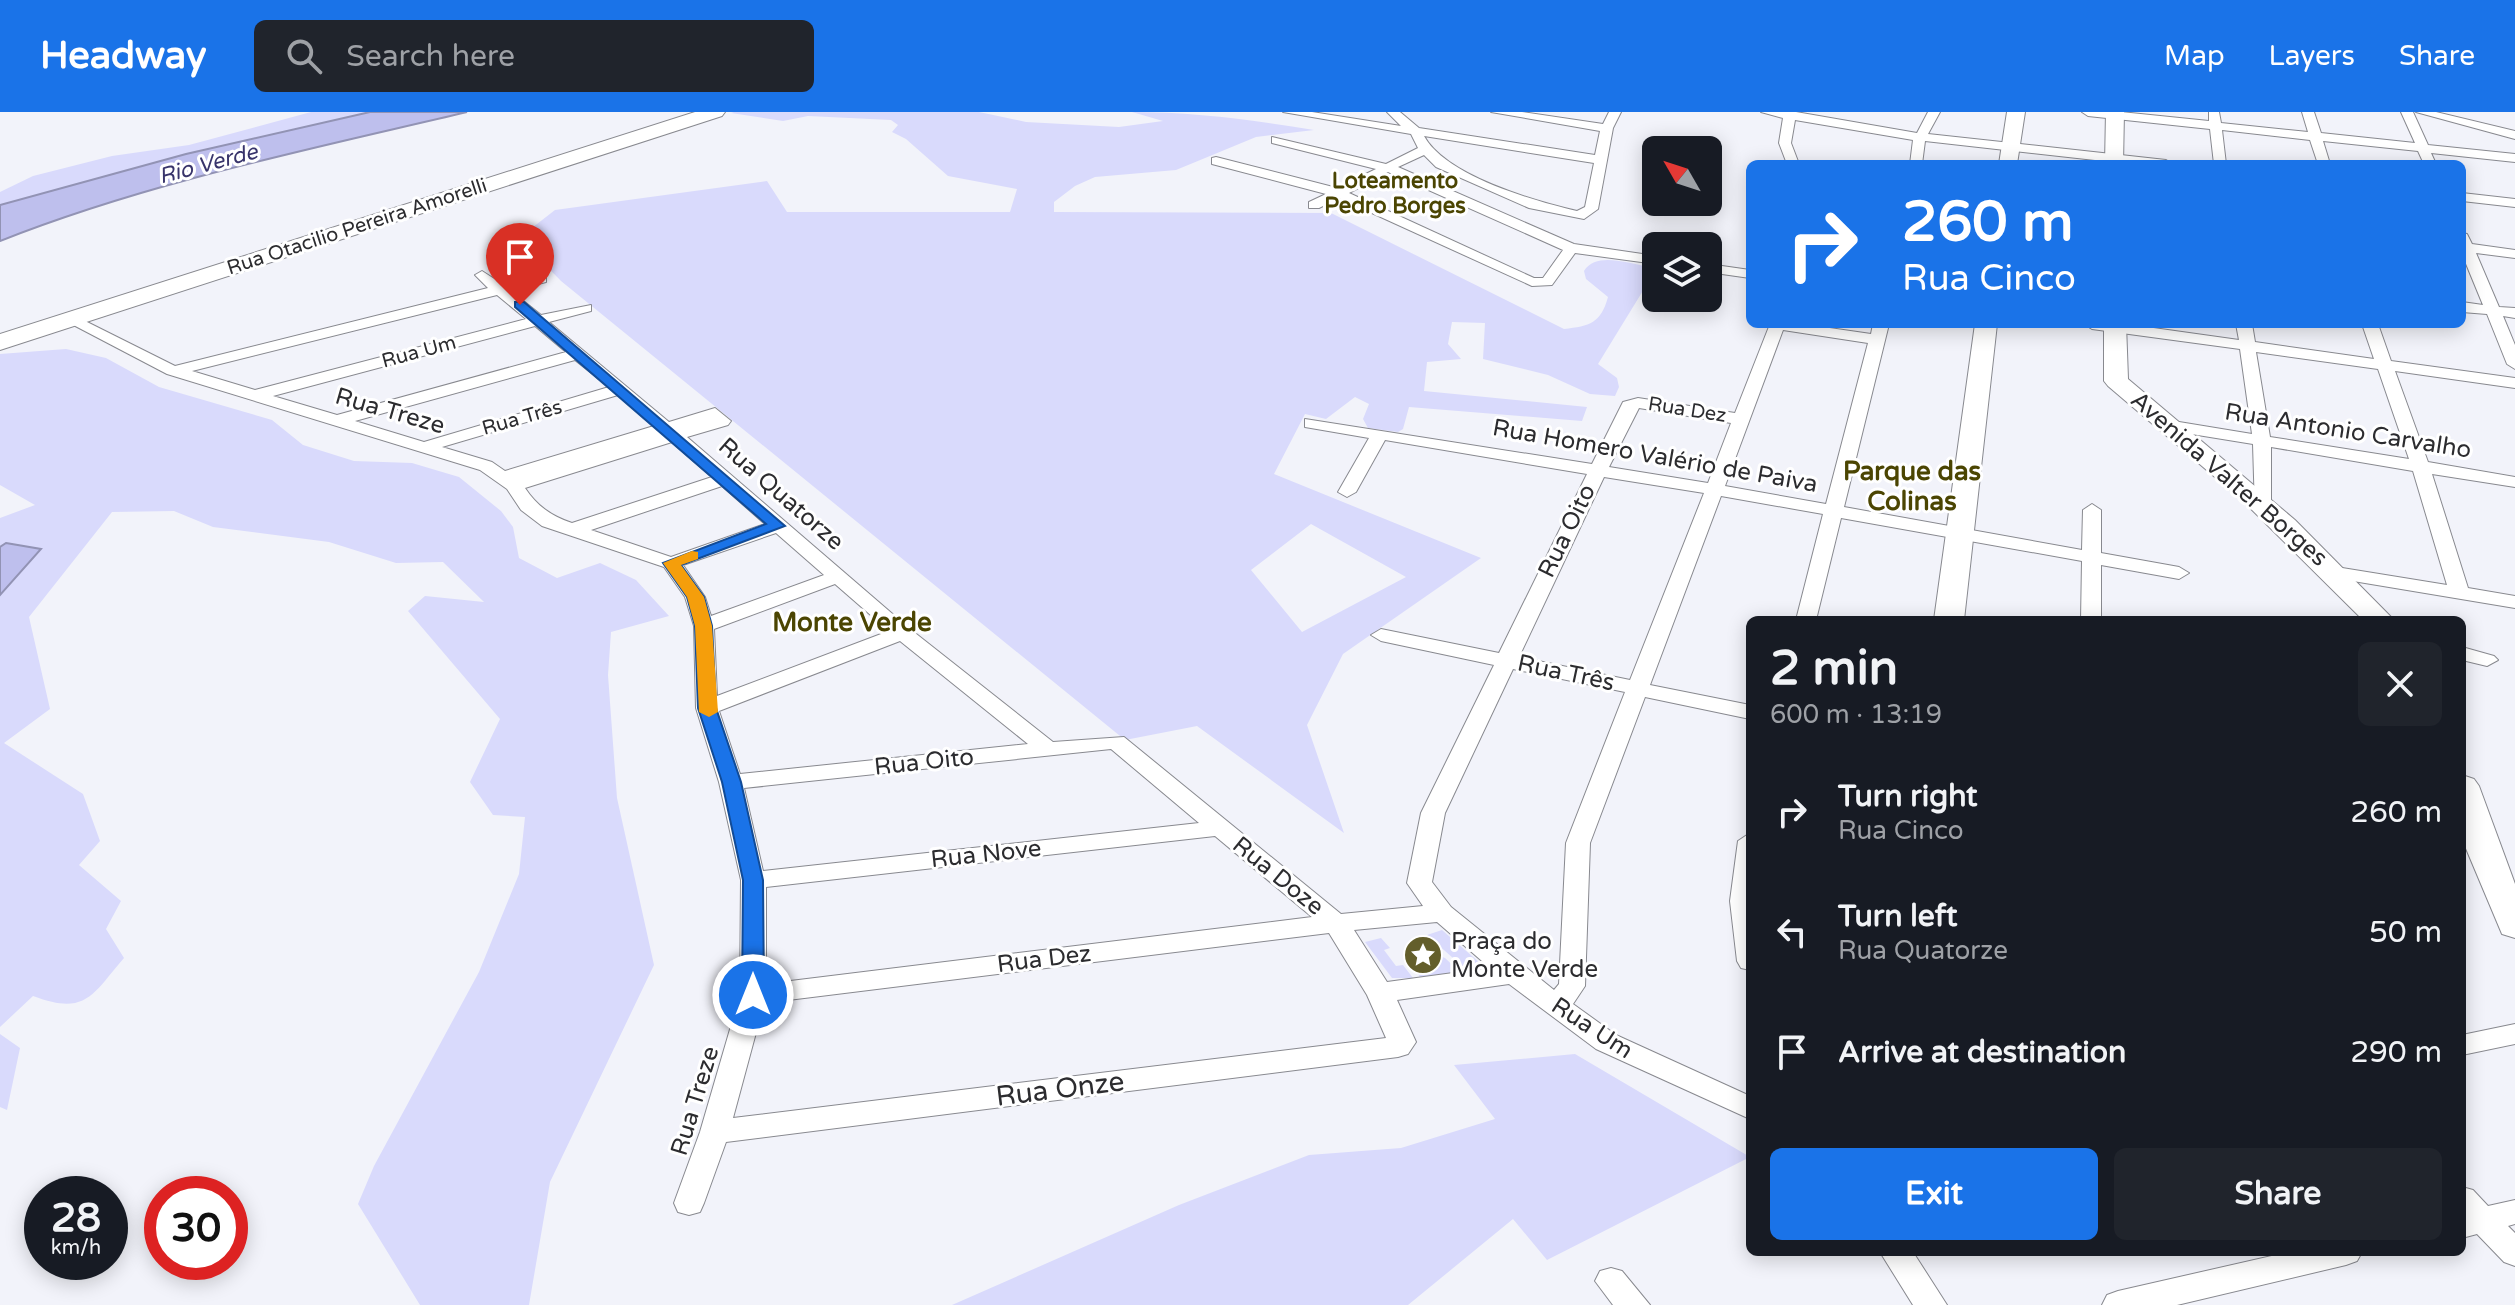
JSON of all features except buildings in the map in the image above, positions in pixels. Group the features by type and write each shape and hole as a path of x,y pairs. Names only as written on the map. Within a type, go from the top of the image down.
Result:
{"main road":[{"name":"Rua Otacilio Pereira Amorelli","path":"0,342 715,112"}],"street":[{"path":"1289,112 1602,160"},
{"path":"1393,112 1416,132 1425,149 1440,164 1534,205 1579,216 1591,209 1607,128 1615,112"},
{"path":"1497,112 1607,128"},
{"path":"1767,112 2009,155 2096,160"},
{"path":"1917,160 1920,137 1934,112"},
{"path":"2009,155 2016,112"},
{"path":"2088,112 2215,119 2316,136 2515,158"},
{"path":"2308,112 2323,160"},
{"path":"2407,112 2428,160"},
{"path":"2422,112 2515,135"},
{"path":"2114,160 2115,113"},
{"path":"1789,114 1785,143 1791,160"},
{"path":"2215,119 2220,160"},
{"path":"1276,140 1389,168 1571,248 1642,258"},
{"path":"1314,205 1425,149"},
{"path":"1216,161 1339,193 1532,282 1547,282 1571,248"},
{"path":"2466,197 2515,203"},
{"path":"2466,244 2515,254"},
{"path":"2466,249 2515,364"},
{"path":"1722,270 1746,273"},
{"name":"Rua Quatorze","path":"482,275 621,389 903,633 1048,749"},
{"path":"173,371 541,279"},
{"path":"2466,307 2515,313"},
{"name":"Rua Um","path":"252,396 586,308"},
{"name":"Rua Treze","path":"70,319 173,371 486,466 509,481 528,506 549,522 568,531 671,563 695,597 704,626 707,708 731,782 753,880 753,995 715,1132 689,1203"},
{"path":"1556,1006 1572,986 1578,843 1777,328"},
{"path":"1807,616 1879,332 1821,328"},
{"path":"1949,616 1985,328"},
{"name":"Avenida Valter Borges","path":"2107,328 2116,381 2173,426 2336,573 2375,616"},
{"path":"2128,328 2515,383"},
{"path":"2245,328 2262,441 2262,506"},
{"path":"2371,328 2421,467 2459,592"},
{"path":"334,422 578,354"},
{"name":"Rua Três","path":"423,447 621,389"},
{"name":"Rua Dez","path":"1633,404 1741,419"},
{"name":"Rua Oito","path":"1503,660 1633,404"},
{"name":"Rua Homero Valério de Paiva","path":"1311,423 1713,489 2179,573"},
{"name":"Rua Antonio Carvalho","path":"2173,426 2515,482"},
{"path":"509,481 670,432"},
{"path":"1347,492 1380,434"},
{"path":"568,531 724,479"},
{"path":"2091,616 2092,510"},
{"path":"671,563 777,526"},
{"path":"2336,573 2515,602"},
{"path":"704,626 838,576"},
{"path":"707,708 903,633"},
{"name":"Rua Três","path":"1381,635 1746,711"},
{"path":"2466,654 2487,660"},
{"name":"Rua Um","path":"1503,660 1433,813 1419,883 1442,913 1514,974 1606,1042 1746,1106"},
{"name":"Rua Oito","path":"731,782 1116,742"},
{"name":"Rua Doze","path":"1116,742 1336,923 1380,993 1402,1042"},
{"path":"2466,809 2475,862 2515,925"},
{"name":"Rua Nove","path":"753,880 1220,828"},
{"path":"1746,879 1741,927 1746,946"},
{"name":"Rua Dez","path":"753,995 1336,923 1442,913"},
{"path":"1380,993 1514,974"},
{"path":"2466,1044 2515,1034"},
{"name":"Rua Onze","path":"715,1132 1398,1047 1402,1042"},
{"path":"2469,1214 2515,1212"},
{"path":"2469,1214 2515,1253"},
{"path":"1899,1256 1931,1305"},
{"path":"2118,1305 2329,1256"},
{"path":"1611,1281 1634,1305"}],"shaded area":[{"path":"311,112 370,112 186,154 0,205 0,192 33,176 112,156 189,145"},
{"path":"979,112 1026,122 1119,127 1163,121 1132,112 1155,112 1223,117 1314,130 1256,137 1176,170 1095,177 1075,186 1054,202 1054,212 1331,213 1564,329 1593,322 1605,306 1608,297 1586,279 1584,271 1589,265 1612,260 1642,265 1642,292 1598,364 1617,378 1619,387 1615,396 1590,394 1548,375 1483,359 1485,323 1452,322 1448,344 1461,359 1427,362 1424,391 1587,407 1582,421 1409,407 1403,429 1398,432 1368,428 1363,419 1369,404 1355,397 1326,419 1305,414 1274,474 1481,558 1343,654 1307,725 1344,833 1197,726 1125,740 561,281 519,238 555,210 767,181 787,212 1010,212 1017,189 948,176 906,139 892,132 898,125 891,120 808,116 783,121 731,113","holes":["1311,524 1406,577 1302,632 1251,570"]},
{"path":"66,349 106,358 159,387 272,420 303,445 354,461 412,463 459,477 501,511 513,527 519,558 557,578 600,563 636,580 669,616 611,632 608,675 617,798 654,965 550,1182 529,1305 420,1305 358,1204 374,1166 479,972 519,874 525,817 493,815 470,782 500,719 408,611 425,596 484,602 443,562 396,563 329,542 213,527 174,511 112,512 29,617 50,709 4,743 83,794 100,841 79,865 121,901 106,929 124,958 86,998 65,1004 33,996 0,1027 0,518 35,505 0,485 0,354"},
{"path":"1442,930 1487,969 1471,974 1427,935"},
{"path":"1381,938 1390,948 1384,950 1396,966 1403,965 1413,978 1392,978 1365,942"},
{"path":"1432,953 1445,958 1462,974 1420,977 1411,964"},
{"path":"0,1034 20,1048 7,1110 0,1107"},
{"path":"1575,1054 1746,1155 1746,1159 1547,1260 1513,1219 1408,1305 952,1305 1179,1205 1309,1155 1401,1148 1495,1119 1454,1065"}],"water":[{"name":"Rio Verde","path":"370,112 467,112 172,184 0,241 0,205 186,154"},
{"path":"6,543 41,549 0,595 0,547"}],"slow traffic":[{"path":"692,556 671,563 695,597 704,626 709,712"}],"place":[{"name":"Praça do Monte Verde","path":"1423,955"}],"district":[{"name":"Loteamento Pedro Borges","path":"1395,194"},
{"name":"Parque das Colinas","path":"1912,486"},
{"name":"Monte Verde","path":"852,622"}],"route":[{"path":"520,305 777,526 671,563 695,597 704,626 707,708 731,782 753,880 753,995"}]}
